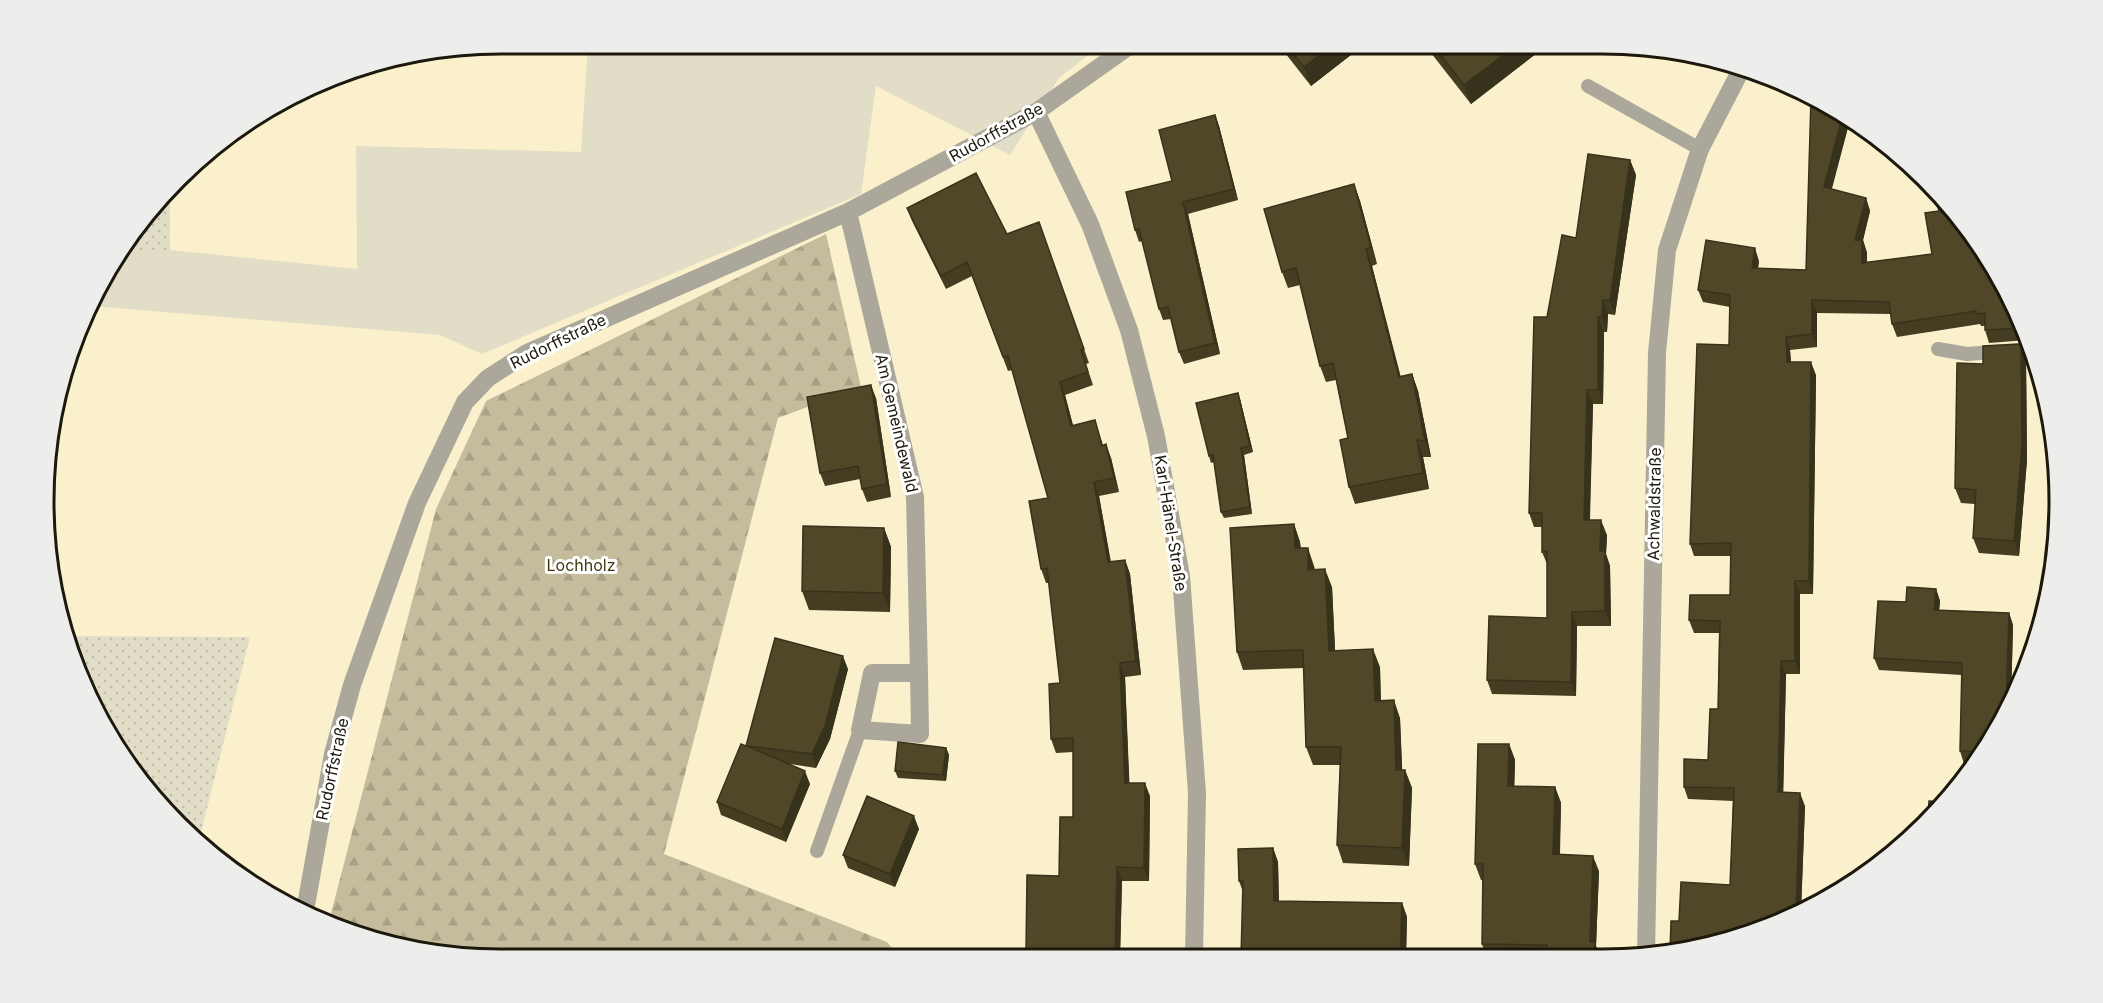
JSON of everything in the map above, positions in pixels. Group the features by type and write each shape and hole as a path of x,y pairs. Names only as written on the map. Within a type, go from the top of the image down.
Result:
{"street":[{"name":"Rudorffstraße","path":"306,904 333,754 352,685 417,503 465,402 488,378 527,353 848,212 1036,112 1118,54"},
{"name":"Achwaldstraße","path":"1646,946 1658,353 1667,250 1700,149 1738,76"},
{"name":"Karl-Hänel-Straße","path":"1036,112 1094,235 1129,330 1156,436 1181,576 1196,781 1194,949"},
{"name":"Am Gemeindewald","path":"848,212 915,497 920,734 860,730"},
{"path":"860,730 872,673 919,673"}],"lane":[{"path":"1588,86 1700,149"},
{"path":"1938,349 1967,354 2022,350"},
{"path":"817,851 860,730"}],"shaded area":[{"path":"587,54 1089,54 1059,78 1010,155 876,86 861,194 482,354 440,335 99,307 131,250 170,250 357,269 356,146 581,152"},
{"path":"170,201 170,250 131,250"},
{"path":"75,636 250,637 201,833 165,797 129,750 100,699"}],"green space":[{"name":"Lochholz","path":"826,234 861,387 778,418 664,854 887,942 893,949 472,948 386,934 331,915 436,509 486,401"}],"building":[{"path":"1293,54 1321,54 1304,67"},
{"path":"1440,54 1505,54 1464,85"},
{"path":"1811,106 1841,123 1824,187 1866,198 1855,240 1862,240 1862,263 1932,254 1925,213 1939,211 1938,206 1974,253 2014,328 1985,330 1985,313 1976,314 1976,311 1892,324 1889,302 1812,300 1812,334 1786,337 1787,362 1811,362 1809,581 1795,581 1795,661 1781,661 1778,792 1800,793 1796,904 1773,915 1717,934 1670,943 1671,921 1679,921 1681,882 1730,885 1734,788 1684,787 1684,759 1708,760 1710,709 1718,709 1720,621 1689,620 1690,595 1730,595 1731,543 1690,544 1697,344 1729,345 1730,295 1698,290 1706,240 1755,248 1752,268 1806,270"},
{"path":"1215,115 1234,189 1183,202 1215,343 1179,352 1168,307 1159,309 1139,229 1135,230 1126,192 1172,181 1159,130"},
{"path":"1588,154 1630,160 1610,301 1603,300 1602,317 1598,317 1598,390 1587,390 1584,520 1601,520 1600,551 1605,551 1605,611 1572,612 1571,682 1487,680 1489,616 1547,618 1547,551 1542,552 1542,513 1529,513 1534,317 1547,317 1562,235 1576,238"},
{"path":"976,173 1007,234 1039,222 1084,349 1081,350 1088,372 1060,382 1071,426 1095,420 1102,446 1106,444 1114,478 1094,482 1108,562 1125,560 1136,661 1120,663 1125,783 1145,783 1144,868 1117,867 1115,949 1026,949 1027,875 1059,876 1060,817 1073,817 1073,738 1051,739 1049,684 1060,683 1047,568 1041,569 1029,501 1048,498 1008,356 1003,357 967,262 941,276 907,208"},
{"path":"1354,184 1371,247 1366,249 1399,377 1412,374 1425,441 1417,440 1423,473 1349,487 1340,440 1348,438 1333,363 1320,366 1296,268 1282,272 1264,209"},
{"path":"2020,344 2021,347 2022,445 2014,541 1973,538 1976,490 1955,488 1957,363 1983,364 1983,346"},
{"path":"871,385 887,484 862,489 858,466 820,473 807,397"},
{"path":"1238,393 1250,446 1241,448 1250,507 1221,512 1213,455 1209,456 1196,403"},
{"path":"1294,524 1295,548 1308,548 1308,570 1325,569 1329,651 1373,649 1375,701 1394,700 1396,770 1405,770 1402,848 1337,845 1341,747 1306,747 1303,650 1237,652 1230,528"},
{"path":"803,526 884,528 883,593 802,591"},
{"path":"1907,587 1936,589 1934,610 2009,613 2007,691 1973,752 1960,751 1962,663 1874,658 1878,601 1906,602"},
{"path":"775,638 843,656 825,726 812,754 747,746 805,771 782,829 717,802 741,744 746,746"},
{"path":"898,742 946,748 943,775 895,771"},
{"path":"1478,744 1509,744 1508,786 1555,787 1553,854 1593,856 1590,942 1595,942 1594,949 1547,949 1547,945 1482,944 1483,864 1475,864"},
{"path":"867,796 914,816 890,874 843,855"},
{"path":"1273,848 1274,901 1402,903 1400,949 1241,949 1243,881 1239,881 1238,849"}]}
